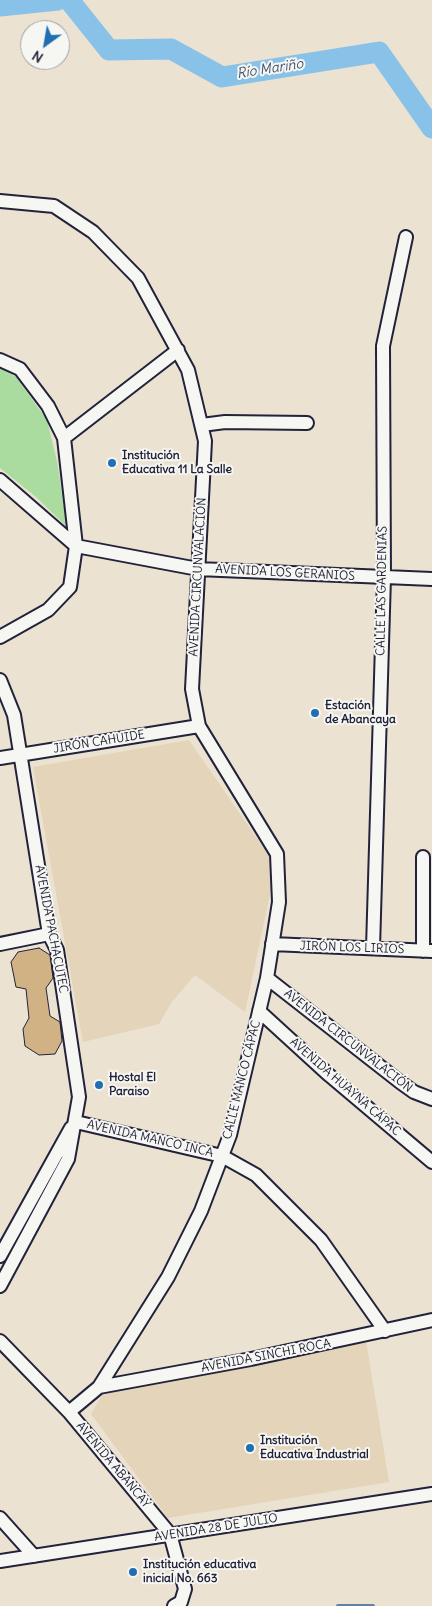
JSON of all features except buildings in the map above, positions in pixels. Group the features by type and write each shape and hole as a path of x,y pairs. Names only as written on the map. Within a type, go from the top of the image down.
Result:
{"street":[{"name":"AVENIDA CIRCUNVALACIÓN","path":"0,201 54,206 93,232 138,278 188,370 206,441 192,688 199,726"},
{"name":"CALLE LAS GARDENIAS","path":"373,948 384,577 384,346 406,237"},
{"path":"64,438 178,350"},
{"path":"0,360 20,369 48,406 64,438 76,546 70,587 48,610 0,638"},
{"path":"202,425 225,422 307,423"},
{"path":"0,480 76,546"},
{"name":"AVENIDA LOS GERANIOS","path":"76,546 198,569 432,579"},
{"name":"AVENIDA PACHACUTEC","path":"0,680 14,715 49,934 57,950 79,1098 68,1159 0,1286"},
{"name":"JIRÓN CAHUIDE","path":"0,758 199,726"},
{"name":"CALLE MANCO CÁPAC","path":"69,1412 99,1388 168,1277 202,1212 230,1135 267,978 279,902 277,854 199,726"},
{"path":"423,857 428,951"},
{"path":"0,944 49,934"},
{"name":"JIRÓN LOS LIRIOS","path":"272,944 428,951"},
{"name":"AVENIDA CIRCUNVALACIÓN","path":"267,978 400,1082 414,1092 432,1099"},
{"name":"AVENIDA HUAYNA CÁPAC","path":"258,1011 329,1075 432,1162"},
{"name":"AVENIDA PACHACUTEC","path":"0,1256 56,1153 76,1122"},
{"name":"AVENIDA MANCO INCA","path":"76,1122 222,1156 256,1175 321,1240 385,1331"},
{"name":"AVENIDA SINCHI ROCA","path":"99,1388 251,1360 432,1320"},
{"name":"AVENIDA ABANCAY","path":"0,1341 69,1412 170,1534 185,1589 181,1602 174,1606"},
{"name":"AVENIDA 28 DE JULIO","path":"0,1561 432,1494"},
{"path":"0,1518 34,1556"}],"shaded area":[{"path":"189,740 276,866 245,1012 195,975 171,1003 159,1024 83,1042 33,767"},
{"name":"Institución Educativa Industrial","path":"366,1341 389,1482 168,1518 91,1414 103,1394"}],"green space":[{"path":"0,368 16,377 47,420 57,461 67,527 36,497 0,468"}],"waterway":[{"name":"Río Mariño","path":"0,6 58,0"},
{"name":"Río Mariño","path":"69,0 109,50 171,49 222,77 379,52 432,128"},
{"path":"338,1606 373,1606"}],"place":[{"name":"Institución Educativa 11 La Salle","path":"112,463"},
{"name":"Estación de Abancaya","path":"315,713"},
{"name":"Hostal El Paraiso","path":"99,1085"},
{"name":"Institución Educativa Industrial","path":"250,1448"},
{"name":"Institución educativa inicial No. 663","path":"133,1572"}]}
